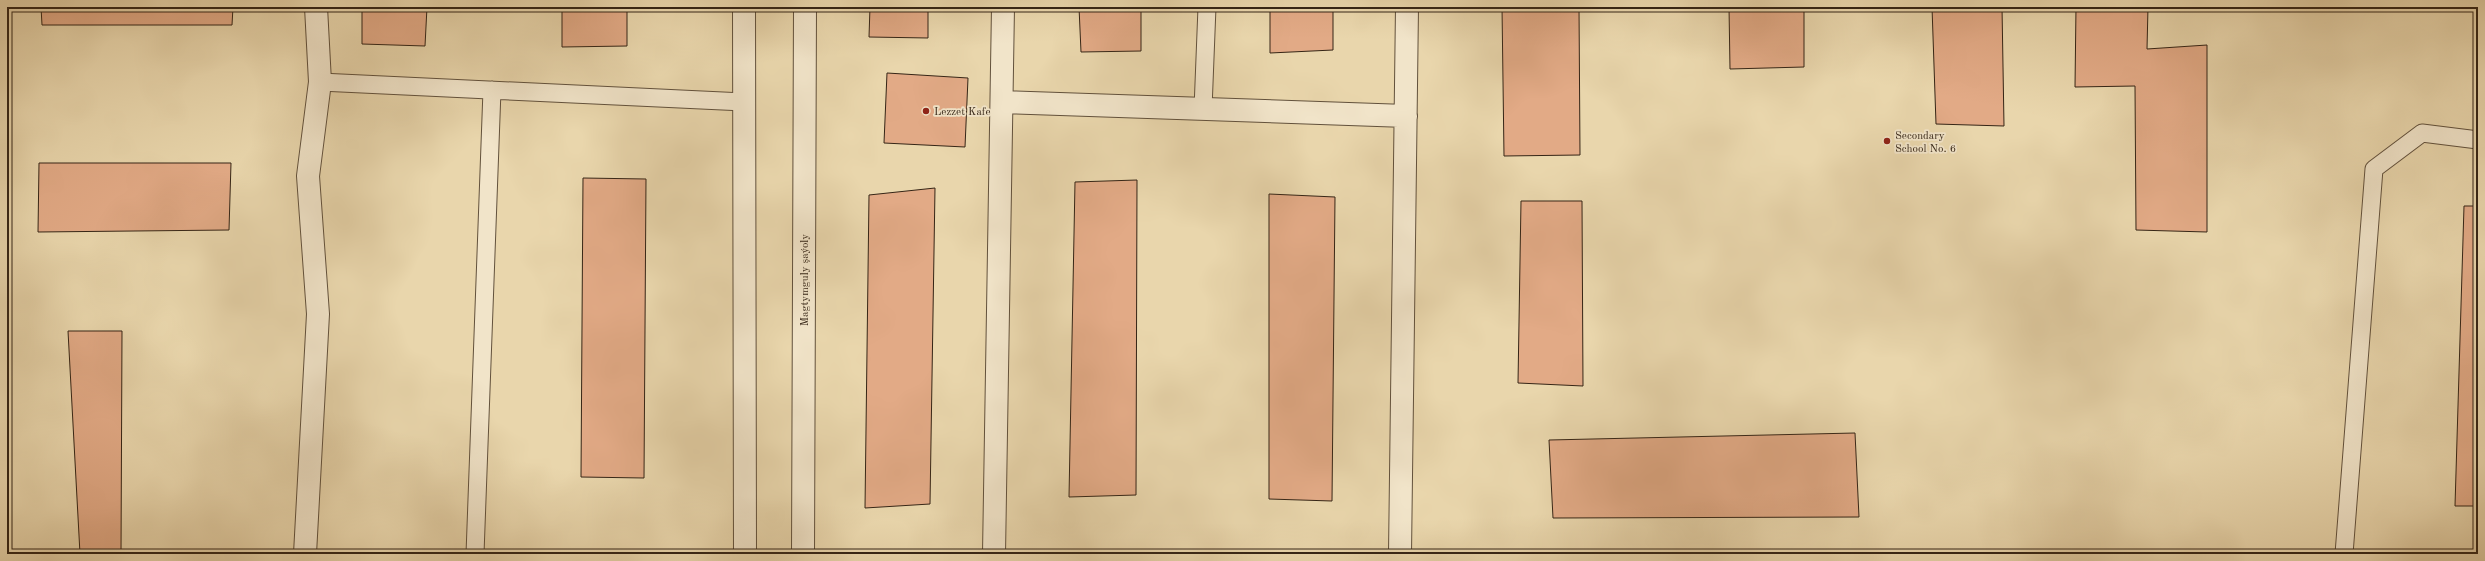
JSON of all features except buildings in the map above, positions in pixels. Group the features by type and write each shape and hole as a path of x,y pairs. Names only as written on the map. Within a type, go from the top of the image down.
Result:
{"street":[{"path":"305,554 318,314 308,176 320,82 316,7"},
{"path":"744,7 745,554"},
{"name":"Magtymguly şaýoly","path":"802,554 805,7"},
{"path":"994,554 1003,7"},
{"path":"1400,554 1407,7"},
{"path":"1002,102 1406,116"}],"lane":[{"path":"1203,109 1207,7"},
{"path":"320,82 744,102"},
{"path":"476,554 492,90"},
{"path":"2344,554 2374,170 2422,133 2478,140"}],"place":[{"name":"Lezzet Kafe","path":"926,111"},
{"name":"Secondary School No. 6","path":"1887,141"}]}
